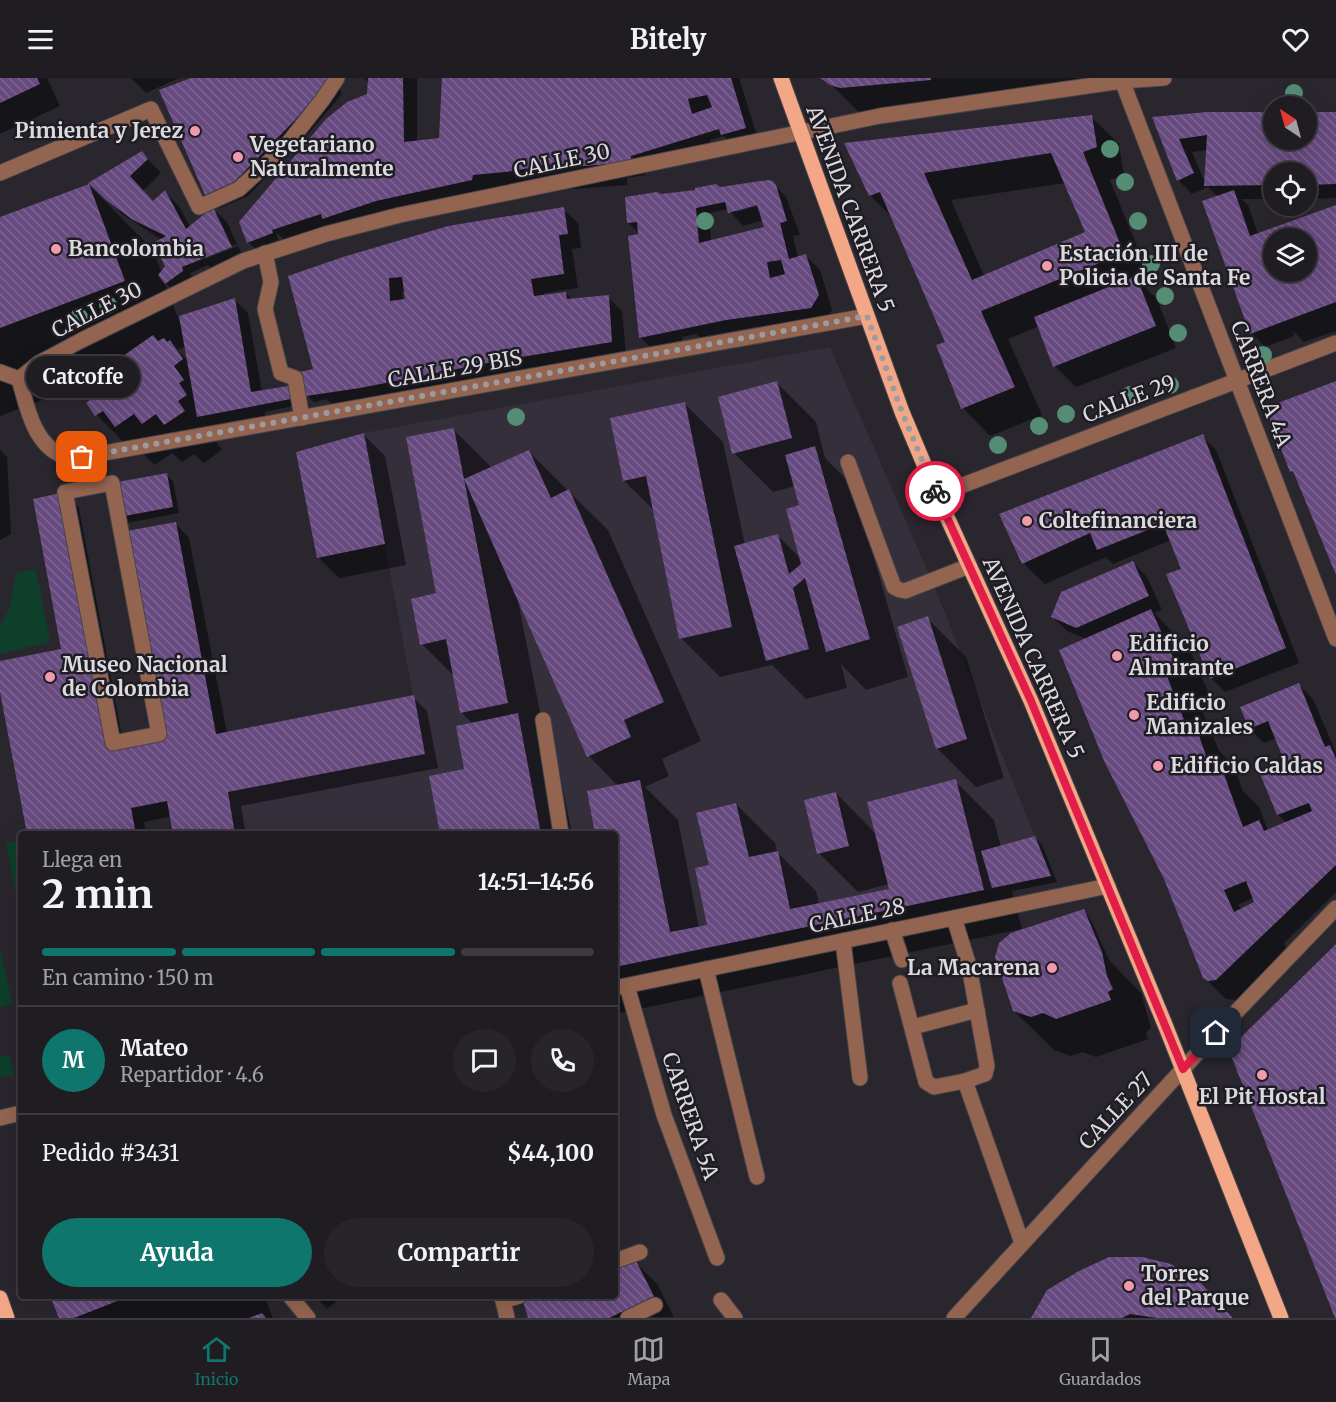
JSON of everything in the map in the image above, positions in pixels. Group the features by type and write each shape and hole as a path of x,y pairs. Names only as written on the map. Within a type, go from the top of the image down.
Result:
{"main road":[{"name":"AVENIDA CARRERA 5","path":"781,78 902,412 937,495 1031,701 1183,1069 1281,1318"},
{"path":"0,1298 7,1318"}],"street":[{"path":"0,173 151,109 199,207 239,189 286,146 337,78"},
{"name":"CALLE 30","path":"20,379 39,363 82,340 243,261 326,234 400,215 880,116 1122,80 1164,78"},
{"name":"CARRERA 4A","path":"1122,80 1336,639"},
{"path":"265,253 271,282 265,309 281,373 295,378 302,418"},
{"name":"CALLE 29 BIS","path":"20,379 34,427 43,441 53,450 65,456 82,457 867,316"},
{"name":"CALLE 29","path":"937,495 1336,343"},
{"path":"0,372 20,379"},
{"path":"848,462 894,587 905,591 969,566"},
{"path":"112,483 159,734 112,742 65,492 112,483"},
{"path":"543,720 561,831"},
{"name":"CALLE 28","path":"621,987 1108,886"},
{"name":"CALLE 27","path":"954,1318 1183,1069 1336,908"},
{"path":"900,983 926,1082 934,1087 965,1081 985,1074 987,1070 969,966 954,918"},
{"path":"892,930 902,960"},
{"path":"843,941 860,1078"},
{"path":"706,969 757,1177"},
{"name":"CARRERA 5A","path":"621,987 664,1115 717,1258"},
{"path":"913,1027 977,1010"},
{"path":"965,1081 1022,1244"},
{"path":"0,1118 18,1114"},
{"path":"618,1260 639,1252"},
{"path":"292,1299 308,1318"},
{"path":"503,1299 507,1318"},
{"path":"721,1299 735,1318"},
{"path":"628,1318 655,1305"}],"shaded area":[{"path":"830,347 932,581 1051,876 618,966 618,831 234,831 228,792 424,754 364,433"}],"green space":[{"path":"36,569 50,642 0,654 0,624 9,610 16,573"},
{"path":"18,841 18,905 6,843"},
{"path":"0,949 12,1004 0,1007"},
{"path":"0,1056 10,1056 14,1076 0,1077"}],"building":[{"path":"0,78 37,78 40,84 0,103"},
{"path":"191,78 330,78 295,120 234,182 205,195 159,90"},
{"path":"368,78 403,78 404,142 439,138 442,78 731,78 746,128 721,135 719,129 631,156 631,162 550,169 551,164 473,175 472,180 376,201 322,219 321,214 272,230 273,233 247,243 239,222 326,119 347,102 367,94","holes":["707,95 712,107 692,114 688,99"]},
{"path":"820,78 931,78 931,80 840,88"},
{"path":"1207,112 1263,112 1263,150 1317,150 1317,112 1336,112 1336,184 1317,185 1317,162 1263,162 1263,185 1204,186 1207,135 1179,139 1194,173 1177,181 1152,117"},
{"name":"Estación III de Policia de Santa Fe","path":"1092,115 1097,147 1083,152 1124,253 981,311 1015,387 961,409 936,345 945,342 880,192 869,196 844,143","holes":["1051,153 1085,232 972,280 924,173"]},
{"path":"142,151 148,159 130,176 153,201 165,190 186,229 213,207 232,247 182,267 183,271 165,284 158,275 165,266 153,243 166,236 133,220 88,183"},
{"path":"773,181 787,221 780,223 789,259 806,254 819,295 811,308 726,320 639,338 628,236 638,234 637,222 627,223 625,197 695,190 695,188 716,184 720,187","holes":["725,202 728,213 757,205 764,227 699,243 696,208","781,260 785,274 770,278 767,262"]},
{"name":"Bancolombia","path":"89,184 125,281 0,328 0,217"},
{"path":"1234,190 1250,236 1263,231 1263,282 1317,282 1317,228 1272,228 1305,216 1317,216 1317,212 1336,205 1336,302 1250,334 1202,201"},
{"path":"564,207 568,234 559,235 564,274 531,279 534,296 566,292 567,299 609,295 612,342 306,396 300,372 313,369 288,276 448,226","holes":["402,277 405,299 390,301 389,278"]},
{"name":"Estación III de Policia de Santa Fe","path":"1136,276 1156,326 1053,367 1034,317"},
{"path":"235,298 251,392 288,386 291,399 197,417 179,316"},
{"path":"153,335 158,341 164,338 167,342 170,340 183,359 174,366 184,380 179,383 187,395 178,401 185,411 164,425 156,414 142,424 134,414 115,427 103,411 95,416 86,403 93,398 83,384"},
{"path":"777,381 792,438 732,454 718,397"},
{"path":"1336,381 1336,575 1293,471 1290,472 1265,408"},
{"path":"685,402 732,627 679,639 646,476 623,481 610,418"},
{"path":"454,428 508,703 460,713 446,639 420,645 411,599 436,593 406,437"},
{"path":"364,433 385,544 317,558 296,452"},
{"path":"1203,434 1286,648 1210,679 1166,574 1181,569 1163,524 1097,550 1090,533 1022,564 999,514"},
{"path":"815,446 870,639 826,652 805,578 793,588 809,649 766,661 734,546 778,534 789,574 801,564 786,509 799,505 785,455"},
{"path":"529,450 551,498 569,489 664,702 624,720 631,737 587,757 464,479"},
{"path":"167,473 173,507 119,517 112,483"},
{"name":"Museo Nacional de Colombia","path":"65,492 113,743 159,734 121,532 176,522 216,734 414,695 425,754 228,792 234,831 172,831 167,801 131,808 135,831 26,831 0,692 0,661 61,649 33,499"},
{"path":"1133,561 1149,596 1076,628 1051,617 1061,592"},
{"path":"1151,609 1175,662 1163,666 1188,730 1196,727 1211,770 1221,766 1243,827 1259,820 1264,831 1312,811 1309,803 1277,815 1260,774 1285,763 1268,721 1249,729 1240,707 1299,683 1325,747 1330,745 1336,759 1336,865 1216,980 1208,981 1203,978 1164,879 1105,763 1059,650","holes":["1246,881 1254,902 1234,912 1224,890"]},
{"path":"928,616 967,739 936,749 897,627"},
{"path":"518,713 540,831 439,831 429,776 464,769 456,726"},
{"path":"956,779 984,890 618,966 618,831 594,831 587,791 640,780 670,932 707,925 695,868 709,865 696,813 736,803 749,857 778,851 790,909 889,889 867,802"},
{"path":"836,792 849,846 817,854 804,800"},
{"path":"1035,836 1051,876 992,888 981,851"},
{"name":"La Macarena","path":"1084,909 1102,952 1107,976 1113,989 1108,992 1111,1000 1056,1019 1043,1013 1031,1017 1013,1011 995,957 999,943 1011,933"},
{"path":"1336,944 1335,1318 1230,1053 1233,1045"},
{"name":"Torres del Parque","path":"1109,1257 1142,1257 1171,1264 1200,1282 1233,1318 1157,1318 1130,1314 1122,1318 1031,1318 1047,1290"},
{"path":"636,1261 654,1296 609,1318 528,1318 523,1301 529,1299 618,1299 618,1267"},
{"path":"51,1299 122,1299 74,1318 59,1318"},
{"path":"262,1313 266,1318 249,1318"}],"way so far":[{"path":"82,457 867,316 902,412 935,491"}],"place":[{"name":"Pimienta y Jerez","path":"195,131"},
{"name":"Vegetariano Naturalmente","path":"238,157"},
{"name":"Bancolombia","path":"56,249"},
{"name":"Estación III de Policia de Santa Fe","path":"1047,266"},
{"name":"Catcoffe","path":"82,457"},
{"name":"Coltefinanciera","path":"1027,521"},
{"name":"Edificio Almirante","path":"1117,656"},
{"name":"Museo Nacional de Colombia","path":"50,677"},
{"name":"Edificio Manizales","path":"1134,715"},
{"name":"Edificio Caldas","path":"1158,766"},
{"name":"La Macarena","path":"1052,968"},
{"name":"El Pit Hostal","path":"1262,1075"},
{"name":"Torres del Parque","path":"1129,1286"}],"route":[{"path":"935,491 1031,701 1183,1069 1216,1033"}]}
